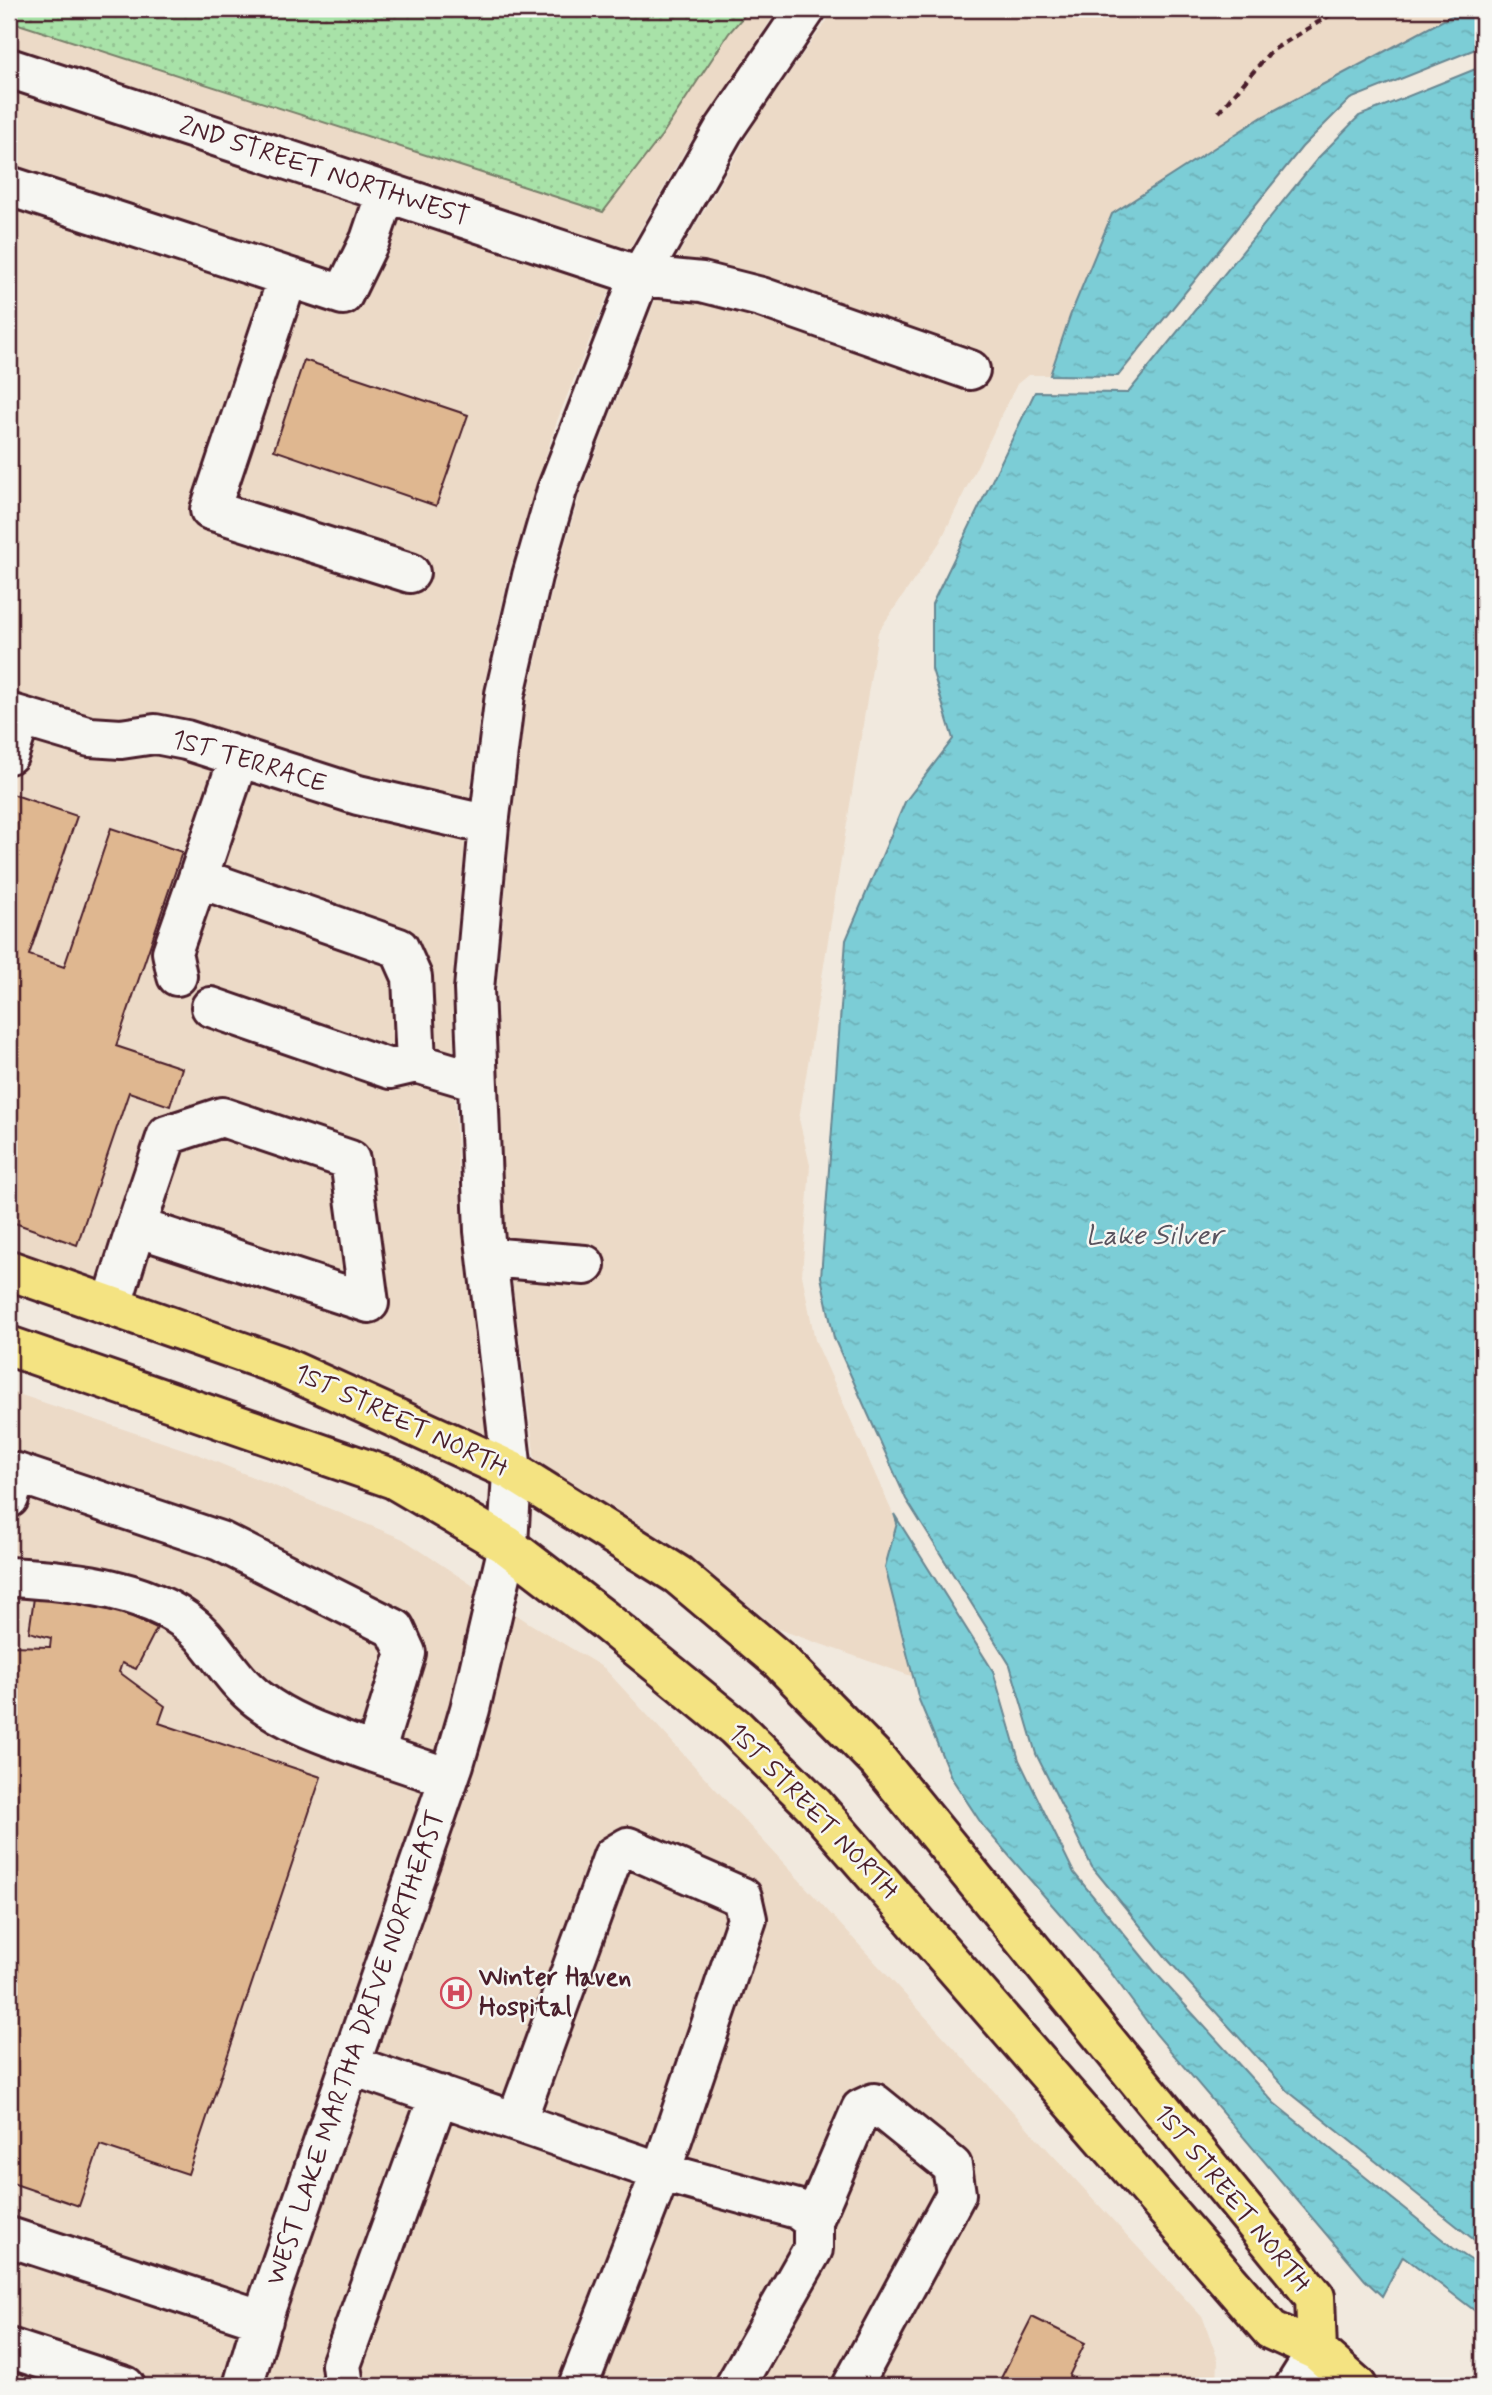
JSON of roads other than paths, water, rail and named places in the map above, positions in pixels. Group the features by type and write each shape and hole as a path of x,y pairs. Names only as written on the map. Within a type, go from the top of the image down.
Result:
{"main road":[{"name":"1ST STREET NORTH","path":"9,1270 279,1365 512,1471 678,1575 780,1661 878,1761 1315,2297 1317,2351 1271,2330 814,1805 735,1727 603,1619 508,1546 394,1479 9,1346"},
{"path":"1317,2351 1357,2386"}],"street":[{"name":"WEST LAKE MARTHA DRIVE NORTHEAST","path":"243,2386 263,2320 449,1778 470,1709 508,1546 512,1471 488,1257 474,989 489,825 505,694 532,576 579,429 640,276 729,122 806,9"},
{"name":"2ND STREET NORTHWEST","path":"9,68 640,276 702,282 761,297 970,370"},
{"path":"9,186 343,295 369,240 386,193"},
{"path":"288,277 210,510 410,573"},
{"path":"9,754 15,715"},
{"name":"1ST TERRACE","path":"15,715 90,737 121,740 155,734 186,740 358,795 489,825"},
{"path":"177,976 172,952 239,757"},
{"path":"198,878 399,948 412,977 416,1063"},
{"path":"211,1007 390,1069 416,1063 477,1081"},
{"path":"112,1306 136,1227 167,1135 222,1117 350,1160 369,1303 136,1227"},
{"path":"488,1257 585,1265"},
{"path":"9,1498 17,1473 220,1541 395,1629 406,1653 374,1754"},
{"path":"9,1577 57,1579 116,1591 163,1607 195,1630 257,1698 287,1719 374,1754 449,1778"},
{"path":"516,2122 613,1856 628,1847 741,1897 747,1919 661,2172 578,2386"},
{"path":"350,2065 661,2172 797,2209 813,2221"},
{"path":"344,2386 341,2365 439,2095"},
{"path":"735,2386 813,2249 813,2221 861,2109 874,2103 952,2166 956,2194 852,2386"},
{"path":"9,2237 263,2320"},
{"path":"9,2348 125,2386"},
{"path":"1295,2386 1317,2351"}],"water":[{"path":"1464,9 1483,9 1483,46 1350,99 1302,147 1118,376 1050,375 1070,316 1112,214 1262,117"},
{"name":"Lake Silver","path":"1483,66 1483,2247 1289,2092 1169,1961 1092,1867 1036,1754 1010,1665 906,1499 834,1338 821,1277 846,940 905,802 953,739 932,669 932,604 1035,392 1128,393 1318,158 1359,116"},
{"path":"894,1514 993,1671 1019,1760 1074,1873 1154,1971 1274,2103 1453,2248 1483,2268 1483,2317 1403,2256 1382,2296 1365,2280 1156,2034 1109,1970 983,1826 951,1777 919,1700 885,1567 897,1523"}],"place":[{"name":"Winter Haven Hospital","path":"456,1993"}]}
